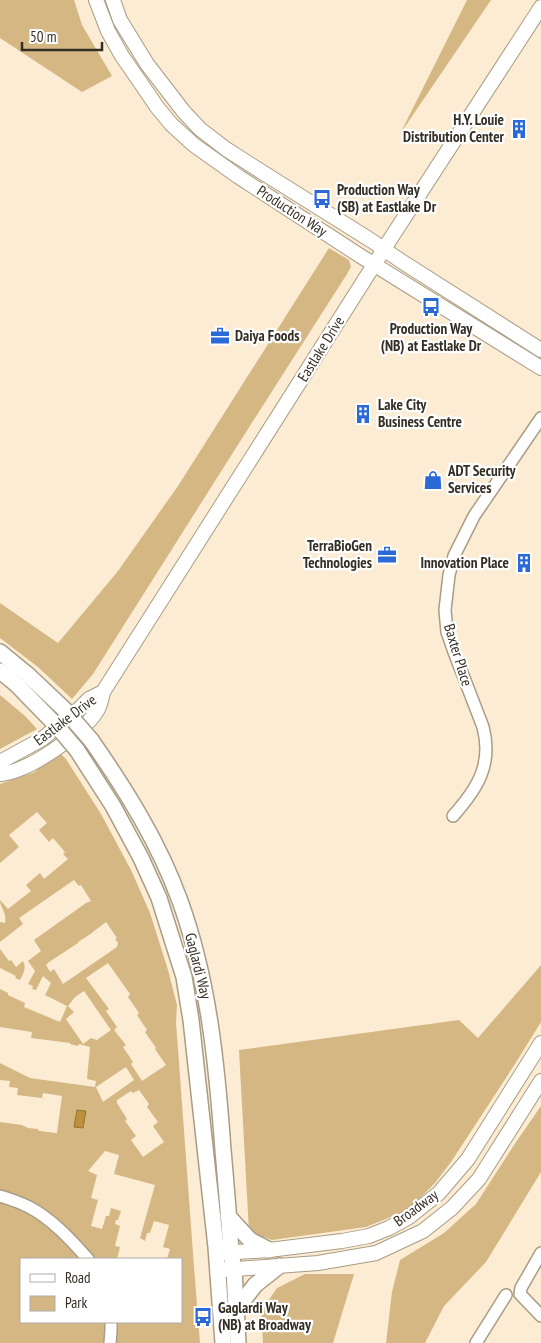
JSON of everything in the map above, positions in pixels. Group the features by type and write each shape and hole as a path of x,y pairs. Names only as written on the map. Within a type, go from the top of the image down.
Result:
{"main road":[{"name":"Gaglardi Way","path":"0,652 28,674 64,709 91,740 115,774 149,832 173,884 192,937 215,1049 228,1216 224,1252 217,1270 223,1343"},
{"name":"Gaglardi Way","path":"0,671 16,684 55,724 77,750 113,806 142,858 159,898 184,977 224,1252 234,1270 238,1343"},
{"path":"228,1216 250,1240 270,1250"},
{"path":"236,1310 255,1285 279,1266"}],"street":[{"name":"Production Way","path":"96,0 108,31 122,56 157,107 184,137 239,177 541,368"},
{"name":"Production Way","path":"112,0 124,27 146,64 200,129 226,149 541,350"},
{"name":"Eastlake Drive","path":"0,774 17,770 31,763 78,732 98,708 103,692 541,7"},
{"name":"Baxter Place","path":"453,816 469,798 482,772 486,761 487,748 483,727 448,632 445,610 449,575 454,556 474,516 541,418"},
{"name":"Eastlake Drive","path":"0,762 42,739 89,699 103,692"},
{"name":"Broadway","path":"224,1252 270,1250 369,1236 409,1217 438,1193 468,1159 541,1043"},
{"name":"Broadway","path":"217,1270 318,1264 376,1253 423,1231 452,1208 479,1179 541,1081"},
{"path":"0,1196 29,1207 49,1220 87,1258"},
{"path":"541,1253 521,1288 520,1294 541,1316"},
{"path":"476,1343 506,1296"},
{"path":"110,1343 111,1323"}],"green space":[{"path":"0,0 74,0 82,25 112,76 82,92 0,38"},
{"path":"467,0 491,0 400,134"},
{"path":"329,248 349,260 351,267 93,674 72,699 38,667 0,638 0,603 58,643 118,571 178,486"},
{"path":"0,695 37,729 0,749"},
{"path":"60,753 66,759 101,814 131,870 150,913 168,970 177,1005 176,1022 200,1343 0,1343 0,1122 57,1133 62,1096 43,1093 42,1098 17,1095 18,1088 9,1087 10,1081 0,1080 0,1063 30,1078 95,1087 96,1081 87,1079 90,1047 31,1038 32,1032 0,1027 0,989 25,1003 24,1007 60,1022 67,1006 45,995 51,983 43,976 36,990 32,989 33,986 28,984 35,971 28,961 41,951 34,940 91,901 81,885 79,886 74,880 19,918 23,924 0,942 0,922 5,923 5,919 0,900 8,909 31,891 26,885 40,873 44,879 68,859 63,854 65,852 53,838 49,842 39,830 47,823 37,812 9,835 19,847 0,863 0,784 35,772","holes":["106,922 117,938 115,939 118,943 117,947 63,984 54,969 50,972 46,965","108,963 130,994 128,997 139,1013 137,1015 147,1030 145,1032 166,1065 142,1081 123,1047 126,1045 114,1030 117,1027 106,1011 109,1009 86,978","84,991 111,1030 97,1040 91,1038 83,1044 66,1019 74,1012 68,1006 75,997","126,1067 134,1080 103,1102 96,1087","139,1090 149,1104 147,1107 158,1122 153,1126 164,1142 143,1157 131,1140 136,1136 125,1121 127,1119 117,1103 117,1100 131,1091 133,1093","105,1151 119,1155 114,1174 155,1185 140,1238 145,1241 154,1221 169,1225 163,1247 170,1249 167,1258 182,1258 182,1323 20,1323 20,1258 117,1258 120,1247 115,1246 120,1226 115,1224 121,1211 111,1208 102,1229 91,1226 98,1200 91,1198 97,1175 88,1171"]},
{"path":"0,949 16,967 23,961 25,969 20,980 0,968"},
{"path":"541,965 541,1022 451,1162 435,1183 408,1210 366,1227 272,1240 249,1232 239,1050 459,1020 478,1038"},
{"path":"541,1106 541,1172 486,1262 444,1306 425,1343 386,1343 392,1292 400,1260 444,1233 476,1204"},
{"path":"305,1274 354,1274 333,1343 263,1343 261,1311 277,1288"}],"shaded area":[{"path":"77,1110 86,1111 83,1128 74,1127"}],"place":[{"name":"H.Y. Louie Distribution Center","path":"519,129"},
{"name":"Production Way (SB) at Eastlake Dr","path":"322,199"},
{"name":"Production Way (NB) at Eastlake Dr","path":"431,307"},
{"name":"Daiya Foods","path":"220,336"},
{"name":"Lake City Business Centre","path":"363,414"},
{"name":"ADT Security Services","path":"433,480"},
{"name":"TerraBioGen Technologies","path":"387,555"},
{"name":"Innovation Place","path":"524,563"},
{"name":"Gaglardi Way (NB) at Broadway","path":"203,1317"}]}
